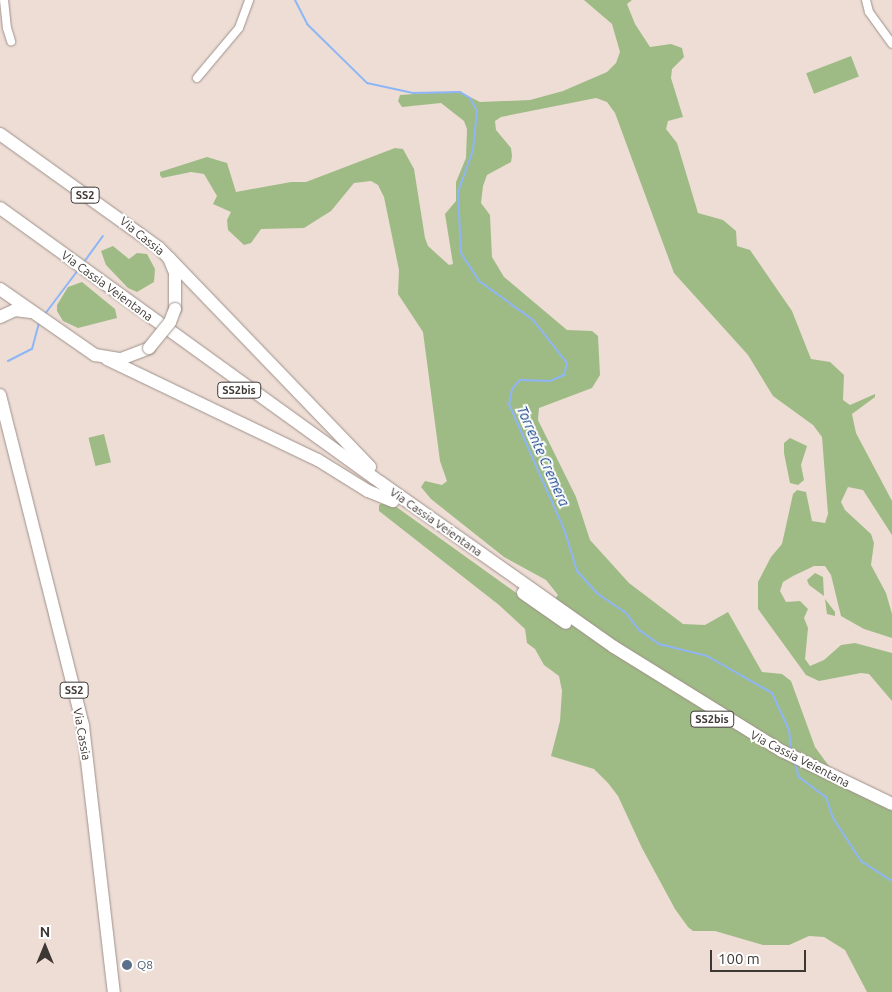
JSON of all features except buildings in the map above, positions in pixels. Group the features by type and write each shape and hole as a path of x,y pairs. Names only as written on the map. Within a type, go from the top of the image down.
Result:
{"main road":[{"name":"Via Cassia","path":"0,134 136,230 169,258 177,284 175,309 170,322 149,348 128,358 107,359"},
{"name":"Via Cassia Veientana","path":"0,208 74,267"},
{"name":"Via Cassia Veientana","path":"0,218 87,275 425,514 545,603 718,714 791,756 892,804"},
{"path":"169,258 365,463 425,514"},
{"name":"Via Cassia Veientana","path":"87,275 393,501 545,603 713,720 780,759 892,812"},
{"path":"0,289 82,348 318,460 368,490 393,501"},
{"path":"0,317 15,310 40,316"},
{"name":"Via Cassia","path":"0,395 83,726 114,992"}],"street":[{"path":"4,0 7,28 11,41"},
{"path":"197,78 239,28 249,0"},
{"path":"866,0 869,12 892,44"}],"green space":[{"path":"584,0 632,0 627,4 635,24 650,47 671,44 682,48 684,57 672,69 671,78 683,117 668,121 666,129 677,143 698,213 723,220 736,231 737,246 750,250 792,311 811,359 830,362 844,375 843,400 850,405 875,394 875,397 852,414 856,433 892,501 892,535 863,490 848,487 841,502 845,510 871,534 874,543 871,565 886,593 892,614 892,638 864,629 841,616 831,575 825,566 814,566 793,576 783,582 780,591 786,602 800,601 808,609 804,618 808,628 805,659 810,666 824,660 841,645 855,643 892,653 892,701 869,674 861,673 819,681 806,675 758,609 758,582 771,557 782,544 793,494 797,490 806,492 812,521 825,523 828,514 822,437 813,425 773,396 748,355 674,273 615,113 607,102 596,98 501,117 495,121 496,130 511,148 511,162 487,175 483,186 481,203 490,215 492,257 504,277 567,330 592,331 598,336 600,375 592,388 539,408 538,420 576,497 590,540 629,583 683,624 705,625 728,612 762,672 782,674 791,681 815,747 834,773 882,796 892,796 892,992 867,992 845,950 824,937 809,936 789,945 763,945 715,931 693,931 688,927 675,909 642,848 618,796 608,783 594,769 551,756 560,721 562,691 559,676 544,665 535,649 527,643 525,629 499,605 379,511 379,505 383,503 395,506 540,610 547,609 558,595 546,580 504,557 431,499 421,487 425,481 442,485 447,481 440,461 423,332 398,294 399,270 384,197 378,185 371,181 354,183 331,211 304,228 261,229 251,243 244,245 228,230 227,220 231,212 213,204 217,196 204,174 191,172 162,178 160,175 160,172 207,157 227,163 236,192 291,182 306,182 395,148 403,149 414,169 425,238 428,246 449,265 453,264 445,214 456,201 456,182 466,158 467,129 464,121 441,103 402,107 398,101 400,95 458,91 480,102 530,100 563,91 607,72 616,63 620,52 612,24"},
{"path":"851,56 859,77 814,94 806,73"},
{"path":"113,246 129,259 137,253 147,254 155,269 154,282 137,292 128,288 106,265 101,251"},
{"path":"82,282 115,309 117,318 78,328 63,321 57,311 57,305 68,287"},
{"path":"104,434 111,462 95,466 88,438"},
{"path":"790,438 807,446 801,465 804,480 798,485 790,483 784,453 784,443"},
{"path":"815,573 823,577 824,596 809,585 807,580"},
{"path":"825,599 835,612 835,616 827,614"}],"waterway":[{"name":"Torrente Cremera","path":"295,0 307,24 367,83 413,93 460,92 470,98 477,111 473,150 458,192 461,253 479,281 533,320 567,363 564,375 550,381 520,380 512,389 509,404 564,529 577,571 598,594 626,613 639,630 659,644 707,656 772,693 789,730 791,750"},
{"path":"84,262 103,236"},
{"path":"45,314 78,270"},
{"path":"8,361 32,349 39,322"},
{"name":"Torrente Cremera","path":"795,764 799,777 826,797 833,818 861,861 892,881"}],"place":[{"name":"Q8","path":"127,965"}]}
